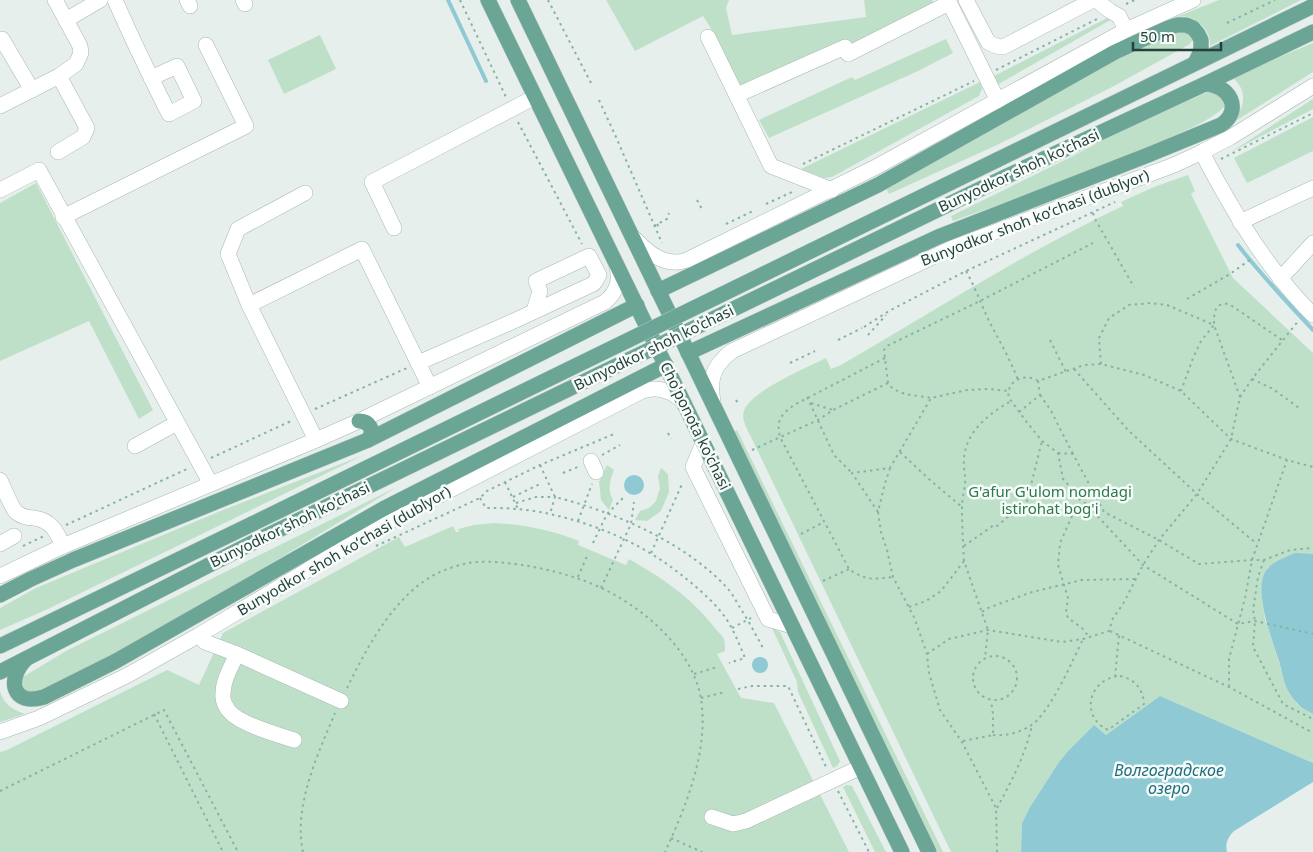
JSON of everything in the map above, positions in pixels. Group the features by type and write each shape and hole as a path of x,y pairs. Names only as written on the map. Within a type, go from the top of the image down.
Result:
{"main road":[{"name":"Cho'ponota ko'chasi","path":"488,0 902,852"},
{"name":"Cho'ponota ko'chasi","path":"521,1 534,33 715,411 929,852"},
{"name":"Bunyodkor shoh ko'chasi","path":"0,646 7,638 252,524 1313,6"},
{"path":"658,291 878,185 1115,52 1168,28 1182,24 1190,26 1198,34 1201,40 1201,47 1195,63"},
{"path":"510,45 510,36 517,27 527,26 534,33"},
{"name":"Bunyodkor shoh ko'chasi","path":"0,672 260,539 1005,177 1313,32"},
{"path":"688,354 930,241 999,221 1223,123 1231,110 1232,103 1230,97 1226,91 1219,87 1205,84"},
{"path":"0,595 72,560 368,440 637,305"},
{"path":"26,659 16,673 15,688 26,699 44,698 116,661 383,509 666,365"},
{"path":"359,421 365,422 370,427 372,434 368,440"}],"street":[{"path":"0,106 59,76 76,64 81,53 80,46 55,0"},
{"path":"66,20 100,0"},
{"path":"115,0 151,78"},
{"path":"966,0 988,42 999,47 1071,6 1095,0 1110,12 1119,16 1126,30"},
{"path":"632,236 660,260 682,262 832,190 916,146 1126,30 1193,0"},
{"path":"737,95 845,47 848,54 948,1 998,101"},
{"path":"708,37 771,166 832,190"},
{"path":"0,40 2,39 32,90"},
{"path":"63,216 246,126 206,45"},
{"path":"58,152 82,137 87,128 59,76"},
{"name":"Bunyodkor shoh koʻchasi (dublyor)","path":"715,411 711,392 712,376 719,363 732,351 944,251 999,221 1174,165 1205,159 1231,137 1313,86"},
{"path":"394,228 372,182 536,97"},
{"path":"1205,159 1240,222 1306,318"},
{"path":"0,190 39,170 211,484"},
{"path":"1240,222 1313,188"},
{"path":"305,193 238,229 228,254 249,305 316,440"},
{"path":"1280,279 1313,243"},
{"path":"249,305 362,249 430,386"},
{"path":"418,363 534,311 595,282 599,275 588,256 536,281 540,291 534,311"},
{"path":"0,576 63,546 359,421 605,302 617,286 618,272 616,260"},
{"name":"Bunyodkor shoh koʻchasi (dublyor)","path":"0,732 39,718 120,679 199,635 388,522 642,391 652,389 665,390 681,400 686,408"},
{"path":"135,446 177,423"},
{"path":"0,480 15,511 25,518 36,518 47,522 56,530 63,546"},
{"path":"0,544 14,536"},
{"path":"199,635 205,642 237,654 340,701"},
{"path":"237,654 226,678 222,694 229,712 248,723 294,740"},
{"path":"712,817 733,824 746,821 861,767"}],"path":[{"path":"460,0 512,109 588,256"},
{"path":"548,0 591,83"},
{"path":"1226,23 1275,0"},
{"path":"787,171 1110,12"},
{"path":"599,100 656,225 662,244"},
{"path":"1205,159 1313,113"},
{"path":"766,204 792,192"},
{"path":"697,200 703,211"},
{"path":"726,224 752,211"},
{"path":"838,340 966,271 1093,212 1095,219 1134,287"},
{"path":"656,225 667,219 669,213"},
{"path":"656,225 660,230"},
{"path":"1008,391 989,389 967,390 931,398 898,392 888,383 884,350 887,346 1092,244"},
{"path":"1187,300 1230,274 1247,261"},
{"path":"966,271 1018,380"},
{"path":"1240,397 1214,325 1215,313 1219,304 1228,304 1282,340"},
{"path":"1101,364 1099,338 1109,318 1129,305 1167,305 1214,325"},
{"path":"868,335 889,311"},
{"path":"1109,631 1113,618 1123,604 1159,540 1197,494 1231,439 1240,397 1282,340 1306,318"},
{"path":"1181,391 1192,358 1201,341 1214,325"},
{"path":"1050,340 1066,372"},
{"path":"790,363 815,351"},
{"path":"885,358 794,405 781,416 778,425 780,437 849,569 867,578 893,577"},
{"path":"1073,454 1058,453 1042,441 1011,401 1008,395 1011,384 1028,377 1038,381 1084,365 1101,364 1144,375 1181,391 1231,439 1287,460 1313,467"},
{"path":"1074,369 1128,430 1197,494 1257,544"},
{"path":"1252,379 1273,389 1299,408"},
{"path":"1038,381 1040,395 1050,409 1104,512 1159,540 1198,564 1264,560 1290,550 1313,548"},
{"path":"752,450 818,420 833,410 888,383"},
{"path":"1020,412 1040,395"},
{"path":"807,397 834,455 852,473 878,512"},
{"path":"931,398 890,468 878,512 881,532 888,550 893,577 914,617 928,654 929,673 940,710 962,742 996,808 997,852"},
{"path":"985,658 988,630 964,561 962,508 965,479 964,458 966,445 972,434 1000,408 1011,401"},
{"path":"810,402 833,410"},
{"path":"668,433 671,439"},
{"path":"398,535 480,498 487,491 540,465 614,434"},
{"path":"964,546 994,525 997,526 1027,501 1042,441"},
{"path":"563,473 594,467 620,445"},
{"path":"900,452 962,508"},
{"path":"1058,453 1064,479 1143,566 1238,624 1255,621 1313,634"},
{"path":"1229,687 1229,659 1245,598 1252,560 1287,460"},
{"path":"540,465 555,497 550,514"},
{"path":"578,521 594,467"},
{"path":"852,473 890,468"},
{"path":"506,482 518,509"},
{"path":"651,553 683,482"},
{"path":"513,497 540,484"},
{"path":"516,503 536,497 555,497 584,505 659,536 709,571 730,591 764,650"},
{"path":"593,543 607,514 624,497"},
{"path":"480,498 486,508 518,509 550,514 600,528 624,538 651,553 702,591 724,616 732,628 745,658 729,663"},
{"path":"1080,498 1060,543 1058,565 1068,598 1066,612 1068,618 1082,628 1089,637"},
{"path":"601,588 631,524 634,502"},
{"path":"1100,518 1104,512"},
{"path":"800,534 824,522"},
{"path":"577,578 587,556"},
{"path":"1264,560 1258,577 1253,610 1255,621 1253,647 1282,704 1313,719"},
{"path":"909,607 926,601 941,591 964,561"},
{"path":"303,852 301,841 304,798 319,753 340,701 374,639 397,605 424,580 469,563 484,562 512,563 539,568 577,578 601,588 630,604 659,628 684,656 694,674 701,698 703,722 699,754 685,807 665,852"},
{"path":"823,582 849,569"},
{"path":"982,612 1032,592 1082,580 1136,579"},
{"path":"732,628 752,617"},
{"path":"928,654 949,639 988,630 1062,642 1084,640 1109,631 1229,687 1313,733"},
{"path":"1115,677 1119,635"},
{"path":"962,742 993,735 1011,734 1032,725 1048,707 1084,640"},
{"path":"998,656 1011,663 1015,668 1017,682 1015,689 1005,699 991,701 984,698 979,694 972,682 975,668 985,658 998,656"},
{"path":"694,674 717,667"},
{"path":"1115,677 1126,677 1136,682 1142,692 1144,704 1109,731 1095,719 1091,711 1090,702 1093,693 1099,685 1107,679 1115,677"},
{"path":"738,689 752,686 788,686"},
{"path":"701,698 725,692"},
{"path":"991,701 993,735"},
{"path":"0,791 164,710 238,852"},
{"path":"154,714 223,852"},
{"path":"996,808 1018,764 1032,725"},
{"path":"671,838 702,852"}],"green space":[{"path":"606,0 729,0 726,8 732,35 866,17 864,0 932,0 936,7 849,48 740,87 712,30 703,16 635,51"},
{"path":"1219,0 1301,0 1210,46 1207,32 1197,21 1188,17 1176,17"},
{"path":"1113,15 1114,18 997,85 990,78"},
{"path":"1182,27 1193,39 1190,44 1114,86 997,145 889,194 885,186 1101,62"},
{"path":"320,35 336,69 284,94 268,60"},
{"path":"946,39 953,53 918,71 769,138 759,120 852,77 855,80"},
{"path":"1313,43 1313,72 1234,122 1241,110 1243,93 1232,77"},
{"path":"980,82 982,89 979,96 832,177 824,178 801,169"},
{"path":"1215,89 1222,90 1225,106 1213,116 1198,124 1143,150 1035,192 953,221 951,216 1132,125"},
{"path":"1313,99 1313,109 1231,152"},
{"path":"1313,117 1313,151 1247,183 1234,158"},
{"name":"G'afur G'ulom nomdagi istirohat bog'i","path":"1188,175 1195,191 1191,194 1233,278 1313,353 1313,554 1295,554 1267,568 1262,601 1265,619 1288,691 1297,704 1313,714 1313,763 1160,696 1106,735 1094,725 1068,751 1030,807 1022,823 1021,852 951,852 746,427 743,417 744,411 756,396 793,374 826,358 831,369 841,365 1015,262 1123,206 1121,202 1154,187"},
{"path":"36,183 153,410 139,419 89,321 0,361 0,203"},
{"path":"737,430 943,852 938,852 734,432"},
{"path":"364,455 48,609 0,630 0,608 36,588 223,510"},
{"path":"607,465 614,470 610,481 613,500 609,510 601,500 599,482"},
{"path":"661,468 668,474 669,492 661,511 647,521 635,520 640,511 649,508 656,501 660,488 658,476"},
{"path":"397,487 146,638 31,695 27,695 19,683 23,677 66,651"},
{"path":"493,523 526,526 558,534 579,541 578,545 626,565 629,559 653,573 686,597 724,639 725,651 717,654 741,698 774,703 849,852 0,852 0,752 167,670 199,685 223,633 399,537 405,547 453,526 456,532 459,532 458,529"},
{"path":"772,628 780,632 840,761 833,768 798,692 797,682"},
{"path":"0,691 9,706 25,714 0,722"},
{"path":"847,785 852,786 886,852 875,852 843,787"}],"water":[{"path":"634,475 641,478 644,485 641,492 634,495 627,492 624,485 627,478"},
{"path":"1295,553 1313,554 1313,714 1297,704 1288,690 1268,627 1262,600 1263,576 1268,568 1277,561"},
{"path":"757,657 763,657 768,662 766,671 757,673 752,668 752,662"},
{"name":"Волгоградское озеро","path":"1160,696 1313,763 1313,782 1234,831 1226,846 1227,852 1021,852 1022,823 1030,807 1068,751 1094,725 1106,735"}],"waterway":[{"path":"448,0 486,81"},
{"path":"1238,245 1265,278 1313,330"}]}
